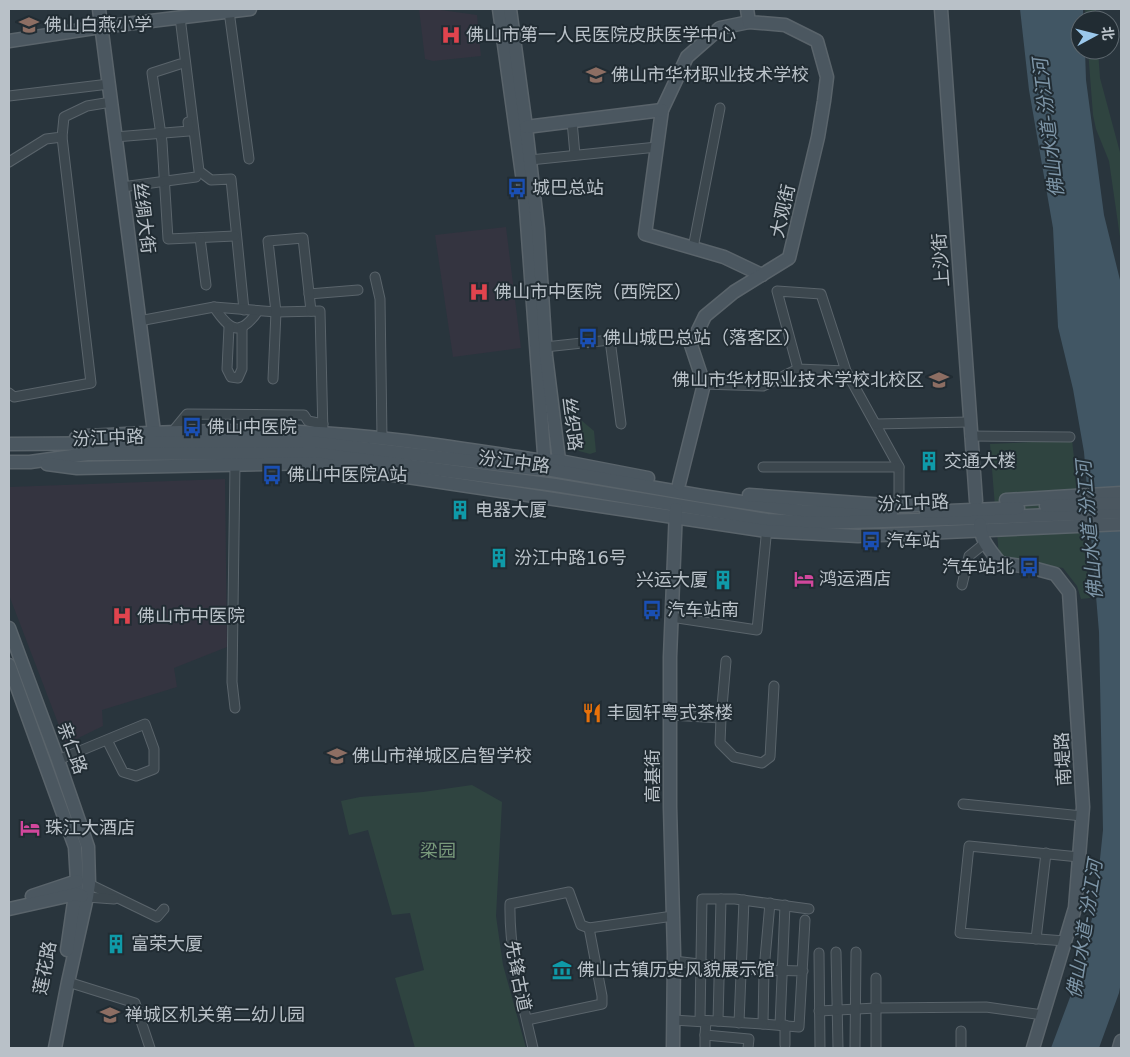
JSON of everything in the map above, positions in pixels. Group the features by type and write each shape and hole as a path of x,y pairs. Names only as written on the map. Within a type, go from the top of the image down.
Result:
{"main road":[{"name":"丝绸大街","path":"99,9 154,432"},
{"path":"9,41 101,27 250,9"},
{"path":"50,444 86,436 154,432 323,429 541,465 526,305 532,289 521,165 500,9"},
{"name":"丝织路","path":"510,9 538,229 545,347 560,466 555,484"},
{"name":"上沙街","path":"941,9 970,436 978,515"},
{"name":"大观街","path":"693,248 645,234 662,110 688,57 720,28 748,15 785,25 817,41 827,77 818,137 789,258 734,292 705,316 691,345 704,384"},
{"path":"526,127 662,110"},
{"path":"693,248 724,257 762,275"},
{"path":"679,484 704,384"},
{"name":"汾江中路","path":"9,444 310,442 560,466 801,511 978,515 1013,508"},
{"name":"汾江中路","path":"9,462 30,462 87,454 312,452 555,484 676,511"},
{"path":"30,462 77,468 314,463 676,511 767,526 858,536 1013,508 1121,493"},
{"name":"丝织路","path":"541,465 555,484"},
{"path":"560,466 771,497 900,506 978,515 1000,530 1121,524"},
{"path":"1013,508 1121,502"},
{"path":"1013,508 1121,512"},
{"name":"高基街","path":"673,1048 674,961 670,715 671,618 676,511"},
{"name":"南堤路","path":"978,515 985,544 1000,563 1030,567 1055,574 1070,592 1083,807 1075,908 1033,1048"},
{"name":"亲仁路","path":"9,628 88,847 83,882"},
{"name":"亲仁路","path":"9,665 75,847 83,882"},
{"path":"9,903 83,882 82,896 9,909"},
{"name":"莲花路","path":"55,1048 82,896"},
{"name":"莲花路","path":"47,1048 69,941 82,896"},
{"path":"1119,1048 1121,1041"}],"street":[{"path":"229,11 249,159"},
{"path":"180,17 199,172 211,180 231,179 235,236 244,310"},
{"path":"115,137 189,131 178,40"},
{"path":"180,64 152,73 161,134 168,239 235,236"},
{"path":"9,96 108,84"},
{"path":"9,393 14,397 91,383 62,137 64,117 87,106 111,102"},
{"path":"693,248 720,108"},
{"path":"572,121 576,155"},
{"path":"9,162 46,139 62,137"},
{"path":"530,160 657,146"},
{"path":"122,187 196,177"},
{"path":"200,238 206,285"},
{"path":"273,379 276,312 268,241 303,238 311,311"},
{"path":"375,277 380,299 382,438"},
{"path":"309,294 358,290"},
{"path":"798,369 777,291 821,294 846,371 899,467 900,506"},
{"path":"214,307 229,327 242,328 249,324 258,311"},
{"path":"139,320 214,307 276,312 320,311 323,429 308,421 304,415 187,414 173,431"},
{"path":"229,327 227,369 231,377 238,378 242,369 242,328"},
{"path":"545,347 610,340 621,424"},
{"path":"704,384 763,386 798,369 846,371"},
{"path":"876,424 969,422"},
{"path":"970,436 1070,437"},
{"path":"235,464 232,682 235,708"},
{"path":"763,467 899,467"},
{"path":"671,618 757,630 767,526"},
{"path":"962,585 969,556 985,544"},
{"path":"726,661 720,743 734,757 762,763 770,757 774,686"},
{"path":"670,715 721,718"},
{"path":"58,760 145,724 154,749 154,769 136,776 123,772 107,740"},
{"path":"963,804 1082,816"},
{"path":"1065,941 960,933 969,846 1079,857"},
{"path":"1036,939 1046,853"},
{"path":"83,882 157,917 164,909"},
{"name":"先锋古道","path":"533,1048 514,965 510,930 510,904 569,892 581,925 589,928"},
{"path":"82,896 119,899"},
{"path":"806,920 799,1027 700,1020 702,899 744,900 809,909"},
{"path":"718,1021 721,899"},
{"path":"739,1023 744,900"},
{"path":"763,1024 764,970 770,903"},
{"path":"785,905 783,970 785,1045"},
{"path":"527,1020 602,1004 589,928 673,916"},
{"path":"836,952 838,1048"},
{"path":"855,1048 856,952"},
{"path":"819,953 820,1048"},
{"path":"674,961 741,969 802,971"},
{"path":"876,978 876,1048"},
{"path":"68,982 135,1003 150,1048"},
{"path":"819,1010 986,1008 1043,1015"},
{"path":"673,1020 706,1022 705,1048"},
{"path":"961,1048 962,1030"},
{"path":"705,1035 749,1039 748,1048"}],"shaded area":[{"name":"佛山市第一人民医院皮肤医学中心","path":"419,9 434,9 477,15 481,56 433,61 425,59"},
{"name":"佛山市中医院（西院区）","path":"506,227 521,348 453,357 435,235"},
{"name":"佛山市中医院","path":"225,479 227,647 174,668 177,687 102,710 103,726 66,744 9,595 9,487"}],"green space":[{"path":"1089,60 1099,60 1100,78 1121,156 1121,244 1109,161 1096,129 1093,115"},
{"path":"569,410 594,431 596,452 590,454 579,451 573,437"},
{"path":"1072,440 1090,598 1081,599 1077,586 1063,568 999,557 990,444"},
{"name":"梁园","path":"472,785 502,802 496,916 503,965 526,1048 415,1048 395,978 424,970 410,913 392,915 368,830 349,835 341,801 360,797 423,792"}],"water":[{"name":"佛山水道-汾江河","path":"1020,9 1083,9 1070,10 1070,60 1085,60 1086,80 1104,215 1121,284 1121,982 1119,993 1099,1048 1051,1048 1075,984 1095,907 1103,830 1099,632 1084,452 1073,389 1058,327 1053,228 1029,90"}],"place":[{"name":"佛山白燕小学","path":"29,25"},
{"name":"佛山市第一人民医院皮肤医学中心","path":"451,35"},
{"name":"佛山市华材职业技术学校","path":"596,75"},
{"name":"城巴总站","path":"517,188"},
{"name":"佛山市中医院（西院区）","path":"479,292"},
{"name":"佛山城巴总站（落客区）","path":"588,338"},
{"name":"佛山市华材职业技术学校北校区","path":"939,380"},
{"name":"佛山中医院","path":"192,427"},
{"name":"交通大楼","path":"929,461"},
{"name":"佛山中医院A站","path":"272,475"},
{"name":"电器大厦","path":"460,510"},
{"name":"汽车站","path":"871,541"},
{"name":"汾江中路16号","path":"499,558"},
{"name":"汽车站北","path":"1029,567"},
{"name":"鸿运酒店","path":"804,579"},
{"name":"兴运大厦","path":"723,580"},
{"name":"汽车站南","path":"652,610"},
{"name":"佛山市中医院","path":"122,616"},
{"name":"丰圆轩粤式茶楼","path":"592,713"},
{"name":"佛山市禅城区启智学校","path":"337,756"},
{"name":"珠江大酒店","path":"30,828"},
{"name":"富荣大厦","path":"116,944"},
{"name":"佛山古镇历史风貌展示馆","path":"562,970"},
{"name":"禅城区机关第二幼儿园","path":"110,1015"}]}
